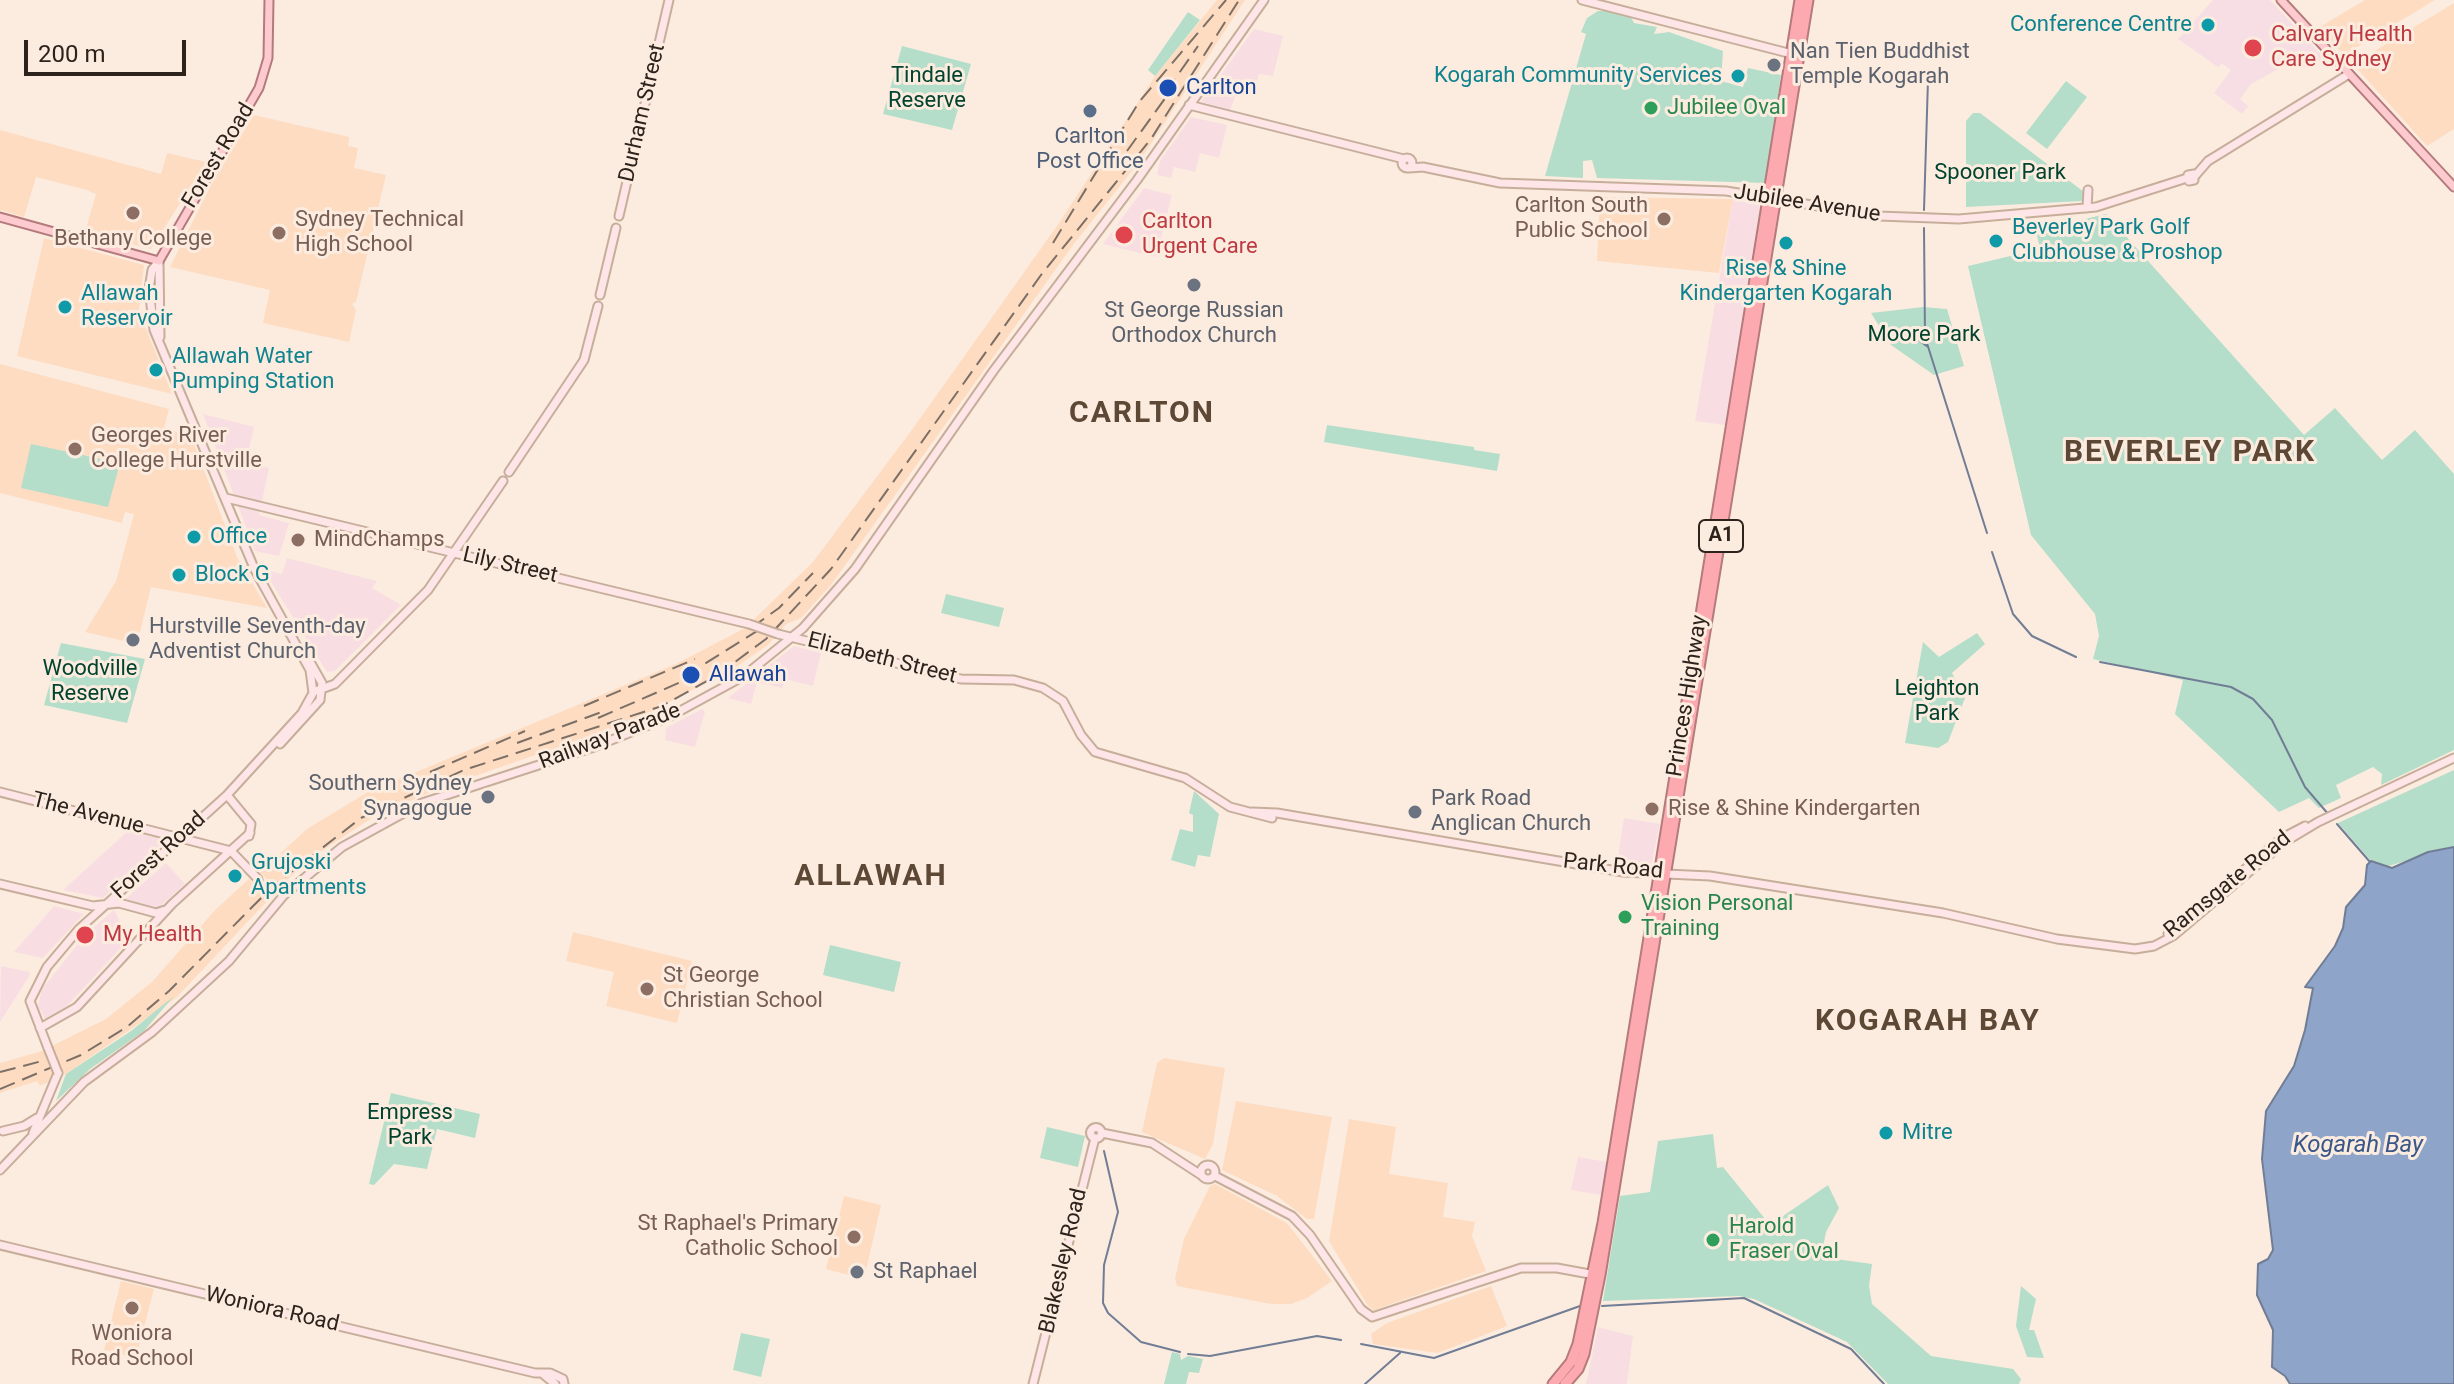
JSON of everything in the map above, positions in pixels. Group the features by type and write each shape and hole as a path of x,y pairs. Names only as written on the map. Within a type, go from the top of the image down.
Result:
{"highway":[{"name":"Princes Highway","path":"1772,197 1800,0"},
{"name":"Princes Highway","path":"1565,1384 1578,1369 1584,1354 1772,197 1808,0"},
{"name":"Princes Highway","path":"1553,1384 1575,1355 1596,1275"}],"main road":[{"name":"Forest Road","path":"159,261 259,88 269,48 269,0"},
{"path":"2281,0 2454,187"},
{"path":"0,217 159,261"}],"street":[{"name":"Railway Parade","path":"0,1170 54,1112 100,1069 152,1032 229,961 276,897 329,856 382,822 449,793 594,747 669,717 744,676 792,637 855,569 994,370 1264,0"},
{"path":"1582,0 1792,54"},
{"name":"Durham Street","path":"454,553 503,481 501,474 509,472 584,360 598,306 604,302 600,295 616,228 612,221 619,216 670,3"},
{"name":"Jubilee Avenue","path":"1189,105 1407,163 1500,183 1726,191 1879,216 1959,219 2087,208 2114,203 2191,177 2208,161 2349,74"},
{"path":"2087,208 2088,190"},
{"name":"Forest Road","path":"58,1073 30,1001 55,957 105,905 254,768 302,713 318,688 254,568 161,344 148,304 152,270 159,261"},
{"name":"Lily Street","path":"226,498 792,637"},
{"path":"318,688 341,678 428,590 454,553"},
{"name":"Elizabeth Street","path":"792,637 961,679 1023,682 1043,688 1063,701"},
{"name":"Park Road","path":"1063,701 1081,735 1095,752 1185,778 1230,807 1252,812 1662,875 1702,875 1911,908 2086,943 2135,949 2154,946"},
{"name":"Ramsgate Road","path":"2154,946 2173,936 2283,843 2325,818 2454,758"},
{"path":"236,786 237,806"},
{"name":"The Avenue","path":"0,792 231,851"},
{"path":"227,795 251,824 250,833 240,851 243,864"},
{"path":"40,1028 81,1003 172,904 250,833"},
{"path":"213,847 218,858 213,867"},
{"path":"231,851 258,879"},
{"path":"213,867 230,859 243,864"},
{"path":"0,884 88,905 121,904 156,913 172,904"},
{"path":"48,1048 48,1033 58,1019"},
{"path":"54,1112 52,1102 59,1082 58,1073"},
{"path":"32,1135 58,1073"},
{"path":"3,1131 24,1126 37,1118"},
{"name":"Blakesley Road","path":"1033,1384 1095,1138 1091,1135 1093,1128 1102,1133 1152,1143 1183,1161"},
{"path":"1183,1161 1213,1167 1215,1176"},
{"path":"1183,1161 1207,1180 1215,1176"},
{"path":"1201,1175 1205,1166"},
{"path":"1215,1176 1279,1207 1303,1227 1368,1316 1379,1317 1521,1268 1557,1268 1596,1275"},
{"name":"Woniora Road","path":"0,1245 543,1374 558,1382"}],"shaded area":[{"path":"1217,0 1245,0 1139,162 1073,245 831,585 801,618 786,624 768,645 736,667 634,721 443,787 375,816 308,860 277,890 260,872 307,829 368,792 676,664 745,628 813,562 1057,226 1155,76"},
{"name":"Calvary Health Care Sydney","path":"2213,0 2270,0 2324,58 2308,68 2286,65 2251,84 2240,99 2248,106 2242,114 2214,93 2231,70 2222,64 2218,67 2178,39"},
{"path":"2365,0 2435,0 2344,55 2318,28"},
{"path":"2454,3 2454,129 2427,146 2353,64"},
{"path":"1254,29 1283,36 1273,76 1259,74 1254,92 1238,89 1230,110 1201,102"},
{"name":"Sydney Technical High School","path":"254,115 349,137 348,146 358,148 354,168 386,175 356,302 352,304 356,310 349,342 263,323 270,290 170,267 213,181"},
{"path":"1191,117 1227,125 1219,158 1200,153 1195,172 1174,167 1171,178 1157,175 1160,161"},
{"name":"Bethany College","path":"0,130 161,174 167,153 206,162 151,249 85,232 96,194 87,190 36,177 24,217 0,210"},
{"path":"1144,188 1172,195 1156,257 1103,244"},
{"name":"Carlton South Public School","path":"1600,197 1733,199 1719,273 1597,261"},
{"path":"1733,199 1760,206 1725,425 1695,421"},
{"name":"Allawah Reservoir","path":"44,238 144,265 139,311 172,394 17,356"},
{"path":"0,364 169,409 164,428 191,436 237,557 267,608 151,587 137,644 85,632 116,581 134,514 125,512 122,523 0,493"},
{"path":"203,414 254,427 246,462 269,468 259,515 289,523 279,556 255,551"},
{"path":"287,558 377,581 372,588 401,605 335,671 327,672 263,569 282,574"},
{"path":"794,646 821,653 813,686 785,679 782,688 757,682 751,704 728,698"},
{"path":"702,709 705,712 695,747 665,740 666,728"},
{"path":"1624,818 1660,824 1651,866 1617,864"},
{"path":"128,831 166,840 103,898 63,890"},
{"path":"166,863 185,884 157,909 123,901"},
{"path":"249,879 270,898 176,998 66,1074 40,1086 37,1081 0,1093 0,1063 42,1051 106,1019 152,982 216,909"},
{"path":"54,906 84,914 43,958 14,952"},
{"path":"114,910 129,939 67,1006 45,1019 38,1006 42,989 85,935"},
{"name":"St George Christian School","path":"573,932 692,961 677,1023 606,1006 614,972 566,961"},
{"path":"1,966 29,972 30,975 0,1022"},
{"path":"1164,1058 1225,1068 1213,1144 1205,1159 1142,1132 1157,1063"},
{"path":"1236,1101 1332,1117 1314,1219 1307,1219 1277,1196 1222,1170"},
{"path":"1349,1119 1396,1127 1389,1174 1448,1183 1443,1217 1475,1222 1472,1236 1486,1271 1374,1310 1368,1306 1329,1241"},
{"path":"1578,1157 1607,1162 1602,1195 1571,1190"},
{"path":"1215,1184 1287,1223 1332,1281 1307,1298 1291,1304 1271,1304 1177,1286 1175,1279 1184,1239 1210,1186"},
{"name":"St Raphael's Primary Catholic School","path":"844,1196 881,1205 864,1279 826,1269"},
{"name":"Woniora Road School","path":"121,1281 154,1289 136,1358 104,1350"},
{"path":"1491,1286 1507,1326 1438,1353 1373,1344 1371,1334 1387,1323"},
{"path":"1598,1327 1633,1336 1627,1384 1586,1384"}],"green space":[{"path":"1598,11 1615,11 1631,17 1634,23 1657,27 1654,34 1669,32 1723,51 1721,81 1743,87 1748,68 1781,75 1765,183 1597,178 1592,160 1583,161 1583,178 1545,176 1586,34 1581,32 1587,18"},
{"path":"1188,12 1200,20 1155,76 1148,70"},
{"name":"Tindale Reserve","path":"902,46 971,64 952,130 883,114"},
{"path":"2066,81 2087,97 2047,149 2026,133"},
{"name":"Spooner Park","path":"1973,113 1980,113 2084,192 2082,201 1966,207 1966,121"},
{"path":"2106,214 2304,435 2335,408 2382,460 2415,430 2454,474 2454,750 2381,785 2382,774 2373,767 2336,785 2341,798 2319,808 2309,798 2279,812 2175,714 2183,680 2093,659 2099,636 2095,614 2031,535 1968,266 2040,249 2036,231"},
{"name":"Moore Park","path":"1923,307 1947,309 1964,366 1934,375 1891,345 1871,313"},
{"path":"1327,425 1474,447 1474,450 1500,454 1497,471 1324,442"},
{"path":"31,444 120,463 108,507 21,488"},
{"path":"946,594 1004,608 999,627 941,613"},
{"name":"Leighton Park","path":"1977,633 1985,644 1952,673 1965,698 1948,742 1938,748 1905,743 1923,642 1939,657"},
{"name":"Woodville Reserve","path":"61,643 145,659 127,723 44,705"},
{"path":"2454,770 2454,847 2385,867 2371,861 2338,823"},
{"path":"1194,791 1219,814 1210,857 1198,855 1195,867 1171,860 1180,829 1193,832 1193,815 1189,813"},
{"path":"830,945 901,962 894,992 823,975"},
{"path":"174,996 144,1031 90,1069 56,1101 66,1074 131,1031"},
{"name":"Empress Park","path":"391,1093 480,1114 475,1138 437,1129 427,1169 394,1164 374,1185 369,1184"},
{"path":"1047,1127 1085,1136 1078,1167 1040,1158"},
{"path":"1713,1134 1717,1168 1723,1167 1770,1225 1828,1185 1839,1208 1826,1232 1821,1257 1872,1264 1869,1286 1872,1304 1931,1356 2013,1369 2021,1379 2019,1384 1888,1384 1847,1342 1754,1299 1739,1296 1603,1301 1620,1196 1650,1192 1658,1141"},
{"path":"2021,1286 2036,1299 2029,1330 2034,1330 2044,1358 2027,1357 2016,1326"},
{"path":"741,1333 770,1339 761,1377 733,1370"},
{"path":"1172,1352 1180,1354 1181,1360 1188,1356 1203,1359 1199,1373 1189,1372 1186,1384 1164,1384"}],"water":[{"name":"Kogarah Bay","path":"2454,847 2454,1384 2290,1384 2272,1367 2273,1330 2257,1295 2258,1264 2268,1259 2273,1250 2262,1159 2266,1111 2294,1066 2313,988 2305,987 2335,946 2343,928 2346,907 2365,885 2367,865 2371,861 2392,868 2428,852"}],"waterway":[{"path":"1924,210 1928,80"},
{"path":"1924,228 1925,337 1987,533"},
{"path":"1892,341 1917,339 1928,347"},
{"path":"1992,552 2013,614 2032,636 2076,657"},
{"path":"2100,662 2231,687 2253,699 2272,720 2305,787 2329,815"},
{"path":"2337,824 2370,862"},
{"path":"1104,1151 1118,1212 1104,1265 1103,1303 1108,1313 1141,1342 1180,1352"},
{"path":"1602,1306 1744,1298 1851,1349 1884,1384"},
{"path":"1361,1344 1434,1358 1580,1306"},
{"path":"1188,1354 1210,1356 1317,1336 1341,1340"},
{"path":"1365,1384 1400,1353"}],"tunnel":[{"path":"258,879 273,893"}],"railway":[{"path":"1053,243 1139,102 1226,0"},
{"path":"0,1089 81,1055 127,1027 169,991 273,886 361,818 464,770 662,706 716,676 766,639 831,569 1041,275 1151,139 1239,0"},
{"path":"1166,92 1198,46"},
{"path":"1127,151 1174,86"},
{"path":"751,628 779,608 813,573"},
{"path":"685,676 762,628"},
{"path":"584,706 695,659"},
{"path":"598,718 697,675"},
{"path":"517,743 607,710"},
{"path":"430,772 525,731"},
{"path":"0,1072 46,1060"}],"place":[{"name":"Conference Centre","path":"2208,25"},
{"name":"Calvary Health Care Sydney","path":"2253,48"},
{"name":"Nan Tien Buddhist Temple Kogarah","path":"1774,65"},
{"name":"Kogarah Community Services","path":"1738,76"},
{"name":"Carlton","path":"1168,88"},
{"name":"Jubilee Oval","path":"1651,108"},
{"name":"Carlton Post Office","path":"1090,111"},
{"name":"Bethany College","path":"133,213"},
{"name":"Carlton South Public School","path":"1664,219"},
{"name":"Sydney Technical High School","path":"279,233"},
{"name":"Carlton Urgent Care","path":"1124,235"},
{"name":"Beverley Park Golf Clubhouse & Proshop","path":"1996,241"},
{"name":"Rise & Shine Kindergarten Kogarah","path":"1786,243"},
{"name":"St George Russian Orthodox Church","path":"1194,285"},
{"name":"Allawah Reservoir","path":"65,307"},
{"name":"Allawah Water Pumping Station","path":"156,370"},
{"name":"Georges River College Hurstville","path":"75,449"},
{"name":"Office","path":"194,537"},
{"name":"MindChamps","path":"298,540"},
{"name":"Block G","path":"179,575"},
{"name":"Hurstville Seventh-day Adventist Church","path":"133,640"},
{"name":"Allawah","path":"691,675"},
{"name":"Southern Sydney Synagogue","path":"488,797"},
{"name":"Rise & Shine Kindergarten","path":"1652,809"},
{"name":"Park Road Anglican Church","path":"1415,812"},
{"name":"Grujoski Apartments","path":"235,876"},
{"name":"Vision Personal Training","path":"1625,917"},
{"name":"My Health","path":"85,935"},
{"name":"St George Christian School","path":"647,989"},
{"name":"Mitre","path":"1886,1133"},
{"name":"St Raphael's Primary Catholic School","path":"854,1237"},
{"name":"Harold Fraser Oval","path":"1713,1240"},
{"name":"St Raphael","path":"857,1272"},
{"name":"Woniora Road School","path":"132,1308"}],"district":[{"name":"CARLTON","path":"1142,414"},
{"name":"BEVERLEY PARK","path":"2190,453"},
{"name":"ALLAWAH","path":"871,877"},
{"name":"KOGARAH BAY","path":"1928,1022"}]}
